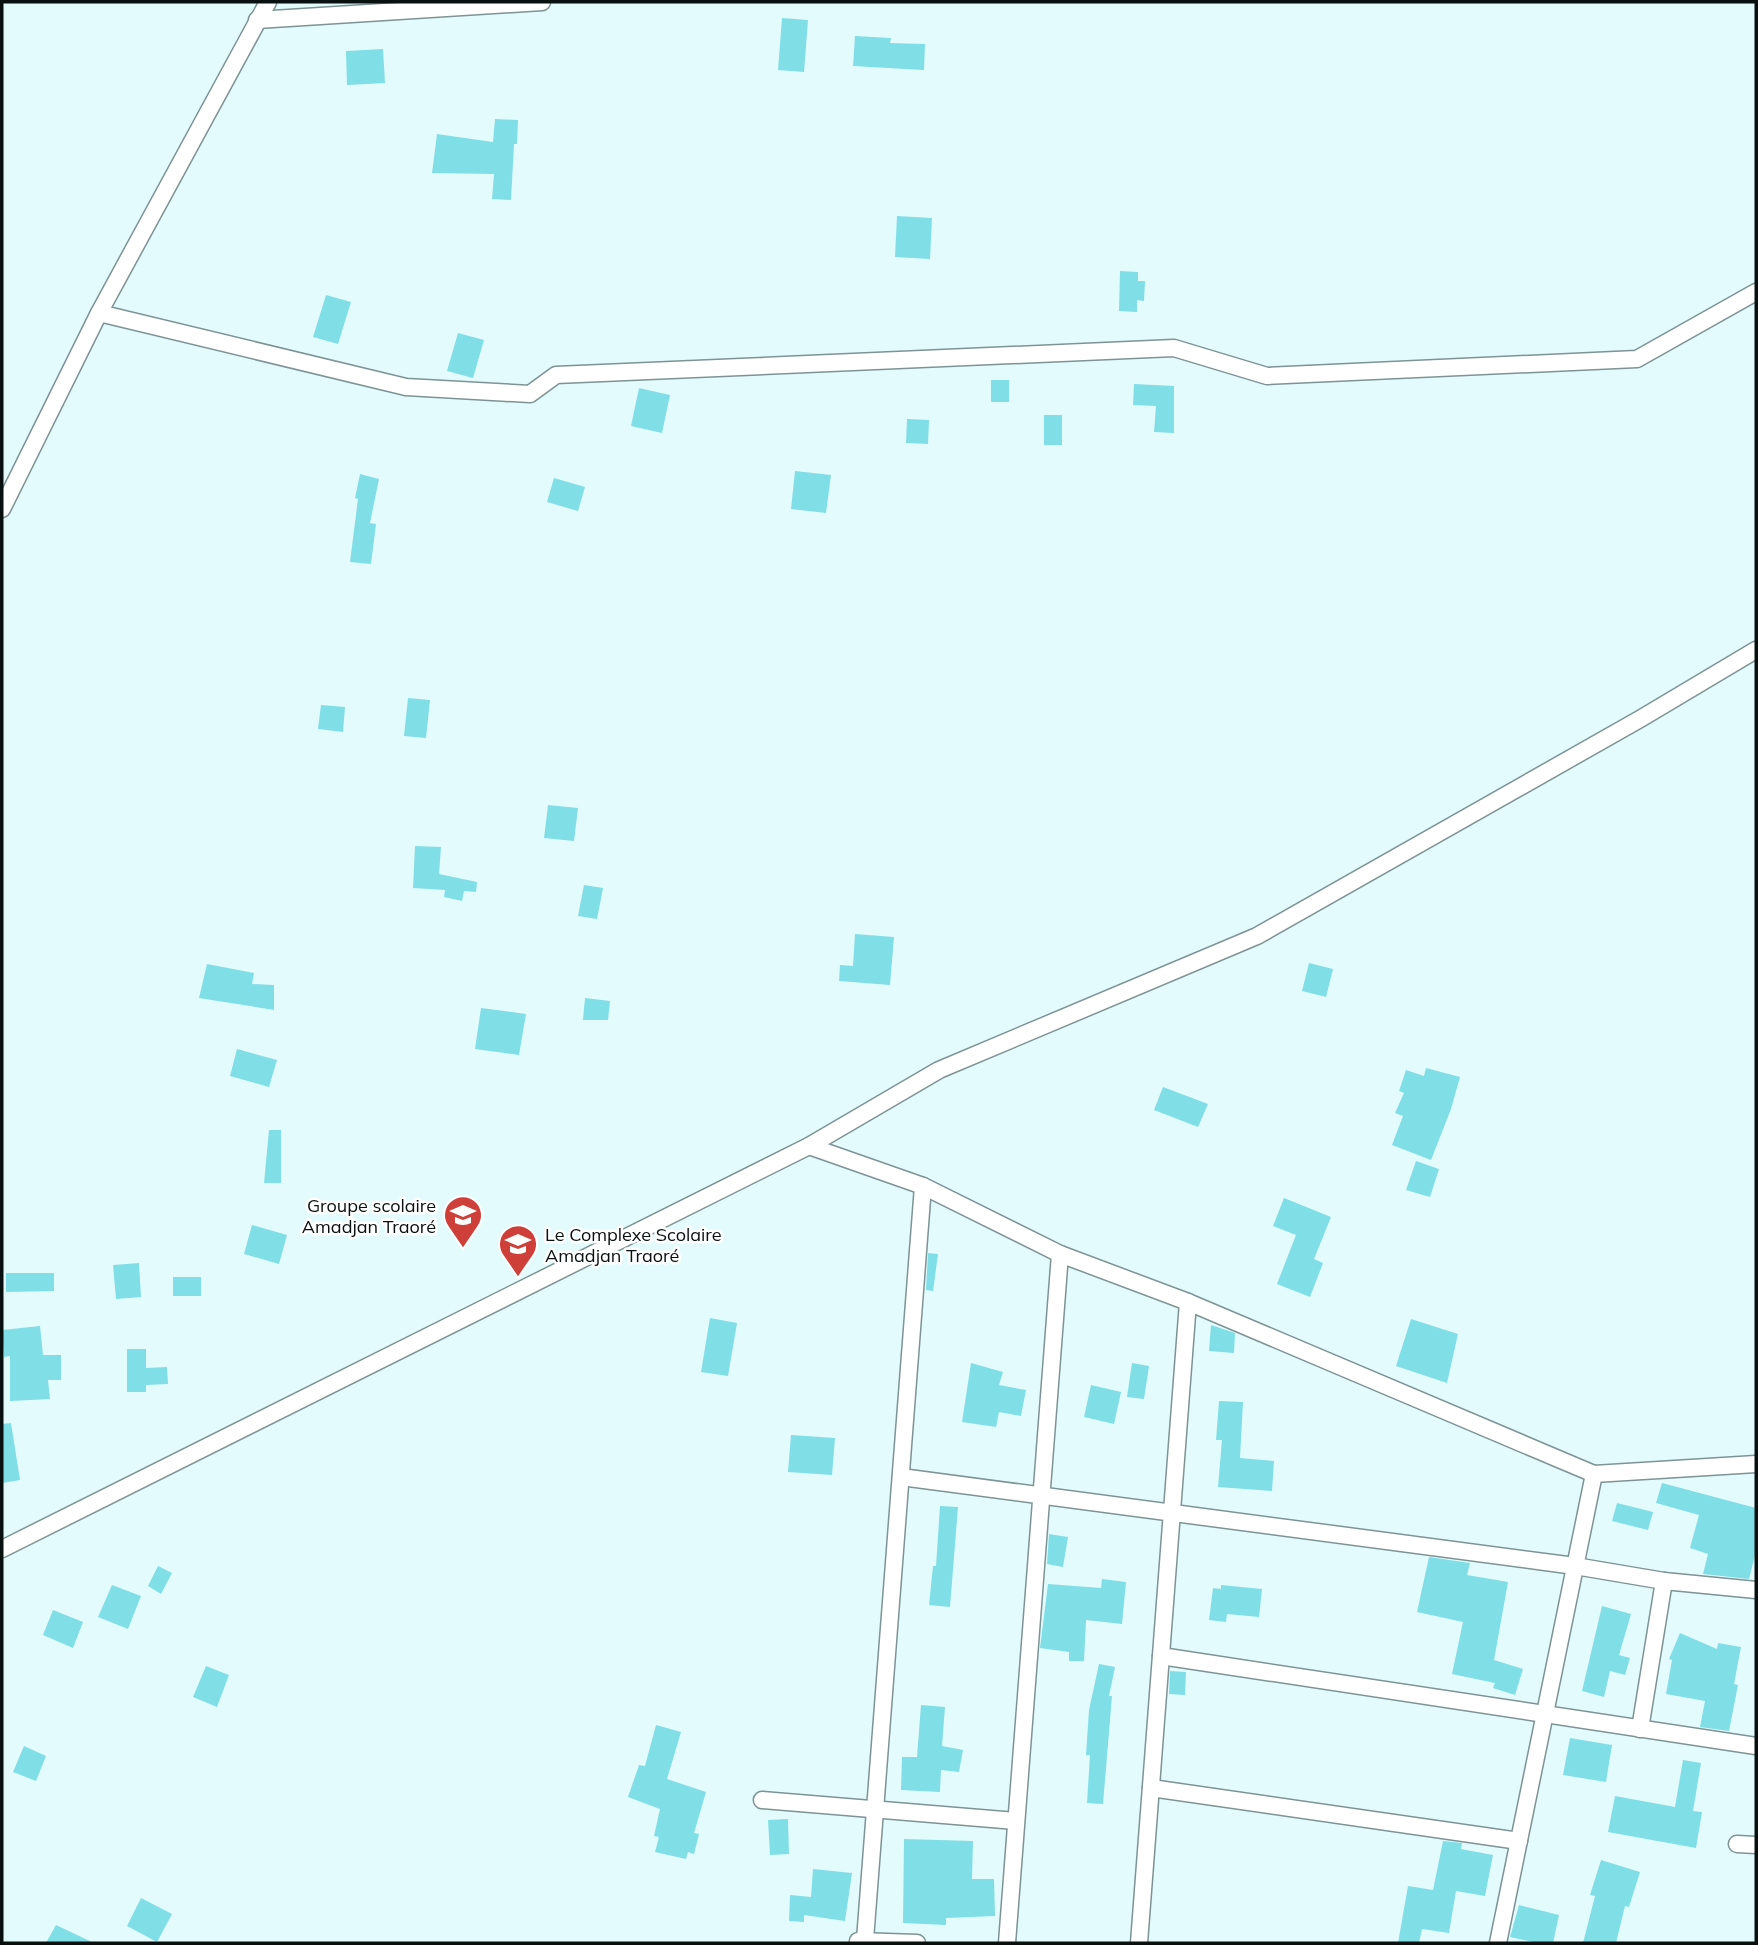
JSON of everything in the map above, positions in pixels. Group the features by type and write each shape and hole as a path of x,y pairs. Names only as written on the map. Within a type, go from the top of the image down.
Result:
{"street":[{"path":"2,509 99,313 268,2"},
{"path":"257,20 542,2"},
{"path":"99,313 406,387 530,394 556,374 1174,348 1267,376 1637,359 1756,292"},
{"path":"2,1549 809,1146 939,1070 1257,936 1640,719 1756,650"},
{"path":"809,1146 923,1186 1060,1254 1188,1302 1594,1474 1756,1464"},
{"path":"918,1943 861,1941 875,1810 923,1186"},
{"path":"1007,1943 1060,1254"},
{"path":"1139,1943 1188,1302"},
{"path":"1498,1943 1594,1474"},
{"path":"901,1476 1575,1566 1664,1581 1756,1590"},
{"path":"1640,1729 1664,1581"},
{"path":"1161,1656 1756,1746"},
{"path":"1150,1788 1520,1841"},
{"path":"762,1800 1016,1821"},
{"path":"1737,1844 1756,1845"}],"building":[{"path":"782,18 808,20 804,72 778,70"},
{"path":"855,36 891,38 890,43 925,44 924,70 853,66"},
{"path":"383,49 385,83 347,85 346,51"},
{"path":"495,119 518,120 511,200 492,199 494,174 432,173 437,134 493,142"},
{"path":"897,216 932,218 930,259 895,257"},
{"path":"1120,271 1138,272 1138,281 1145,281 1144,301 1137,300 1137,312 1119,311"},
{"path":"326,295 351,302 338,344 313,337"},
{"path":"458,333 484,340 473,378 447,371"},
{"path":"991,380 1009,380 1009,402 991,402"},
{"path":"1134,384 1174,386 1174,433 1154,432 1156,406 1133,405"},
{"path":"639,388 670,395 662,433 631,426"},
{"path":"1044,415 1062,415 1062,445 1044,445"},
{"path":"907,419 929,420 928,444 906,443"},
{"path":"795,471 831,475 826,513 791,509"},
{"path":"360,474 379,479 370,523 376,524 371,564 350,562 358,499 355,498"},
{"path":"554,478 585,487 578,511 547,502"},
{"path":"408,698 430,700 426,738 404,736"},
{"path":"321,705 345,707 343,732 318,729"},
{"path":"548,805 578,808 574,841 544,838"},
{"path":"415,846 441,847 439,874 477,882 476,892 464,891 462,901 444,897 445,890 413,888"},
{"path":"584,885 603,888 597,919 578,916"},
{"path":"855,934 894,937 890,985 839,981 840,965 853,966"},
{"path":"1309,963 1333,969 1326,997 1302,991"},
{"path":"207,964 254,973 252,984 274,985 274,1010 199,998"},
{"path":"585,998 610,1001 608,1020 583,1020"},
{"path":"481,1008 526,1014 519,1055 475,1049"},
{"path":"237,1049 277,1060 269,1087 230,1076"},
{"path":"1426,1068 1460,1077 1431,1160 1392,1145 1403,1116 1395,1113 1404,1093 1399,1091 1406,1070 1424,1076"},
{"path":"1163,1087 1208,1104 1198,1127 1154,1110"},
{"path":"269,1130 281,1130 281,1183 264,1183"},
{"path":"1416,1161 1439,1169 1430,1197 1406,1190"},
{"path":"1284,1198 1331,1217 1314,1259 1323,1263 1310,1297 1277,1284 1296,1235 1273,1226"},
{"path":"252,1225 287,1235 279,1264 244,1254"},
{"path":"928,1253 938,1254 933,1291 926,1290"},
{"path":"139,1263 141,1297 116,1299 113,1265"},
{"path":"6,1273 54,1273 54,1291 6,1292"},
{"path":"173,1277 201,1277 201,1296 173,1296"},
{"path":"710,1318 737,1323 728,1376 701,1372"},
{"path":"1411,1319 1458,1334 1447,1383 1396,1366"},
{"path":"1211,1325 1235,1333 1234,1353 1209,1351"},
{"path":"40,1326 43,1355 61,1355 61,1380 48,1380 50,1399 10,1401 10,1356 4,1357 2,1330"},
{"path":"127,1349 146,1349 146,1368 167,1367 168,1384 146,1385 146,1392 127,1392"},
{"path":"971,1363 1003,1372 999,1385 1026,1390 1021,1416 999,1412 996,1427 962,1422"},
{"path":"1132,1363 1149,1366 1144,1399 1127,1397"},
{"path":"1091,1385 1121,1392 1114,1424 1084,1417"},
{"path":"1219,1401 1243,1402 1240,1458 1274,1461 1272,1491 1218,1487 1222,1440 1216,1440"},
{"path":"11,1423 20,1480 2,1483 2,1424"},
{"path":"791,1435 835,1438 832,1475 788,1472"},
{"path":"1662,1483 1756,1508 1756,1551 1749,1579 1703,1574 1708,1554 1690,1548 1699,1515 1656,1503"},
{"path":"1617,1503 1653,1512 1648,1530 1612,1521"},
{"path":"940,1506 958,1507 950,1607 929,1605 933,1566 936,1566"},
{"path":"1049,1534 1068,1537 1063,1567 1047,1564"},
{"path":"1429,1557 1470,1563 1467,1575 1508,1582 1494,1660 1523,1669 1515,1695 1493,1688 1495,1683 1452,1674 1463,1622 1417,1612"},
{"path":"158,1566 172,1573 161,1594 148,1586"},
{"path":"1102,1579 1126,1582 1122,1624 1086,1620 1084,1661 1069,1661 1069,1652 1040,1648 1048,1584 1101,1588"},
{"path":"112,1585 141,1596 128,1629 98,1617"},
{"path":"1221,1585 1262,1589 1259,1617 1227,1614 1226,1622 1209,1620 1213,1588 1221,1589"},
{"path":"1602,1606 1631,1614 1619,1655 1630,1658 1625,1675 1610,1671 1604,1697 1582,1691"},
{"path":"53,1610 83,1622 73,1648 43,1635"},
{"path":"1680,1633 1717,1649 1718,1643 1741,1647 1734,1684 1738,1685 1729,1731 1700,1727 1705,1701 1666,1694 1672,1660 1669,1659"},
{"path":"1099,1664 1115,1667 1109,1696 1112,1696 1103,1804 1087,1803 1089,1710"},
{"path":"206,1666 229,1675 217,1707 193,1697"},
{"path":"1170,1671 1186,1672 1185,1695 1169,1694"},
{"path":"921,1705 945,1707 942,1746 963,1750 959,1772 941,1770 940,1792 901,1790 902,1757 917,1757"},
{"path":"656,1725 681,1732 667,1779 706,1792 694,1833 699,1834 694,1854 688,1852 686,1859 655,1852 659,1837 654,1836 660,1809 628,1797 639,1765 645,1766"},
{"path":"1570,1738 1612,1745 1606,1782 1563,1775"},
{"path":"24,1746 46,1756 36,1781 13,1772"},
{"path":"1683,1760 1701,1763 1693,1811 1702,1812 1696,1848 1608,1832 1615,1796 1675,1807"},
{"path":"788,1819 789,1854 770,1855 768,1820"},
{"path":"904,1839 973,1841 972,1879 994,1879 995,1916 946,1918 946,1925 903,1923"},
{"path":"1443,1841 1462,1843 1461,1849 1493,1855 1485,1896 1456,1891 1449,1933 1422,1929 1419,1943 1398,1943 1408,1886 1433,1890"},
{"path":"1601,1860 1640,1872 1629,1907 1625,1906 1616,1943 1583,1943 1595,1896 1590,1895"},
{"path":"813,1869 852,1873 845,1921 804,1915 804,1922 789,1921 790,1895 811,1897"},
{"path":"141,1898 172,1914 157,1942 127,1926"},
{"path":"1519,1905 1559,1915 1553,1943 1510,1937"},
{"path":"56,1925 94,1943 46,1943"}],"place":[{"name":"Groupe scolaire Amadjan Traoré","path":"463,1249"},
{"name":"Le Complexe Scolaire Amadjan Traoré","path":"518,1278"}]}
